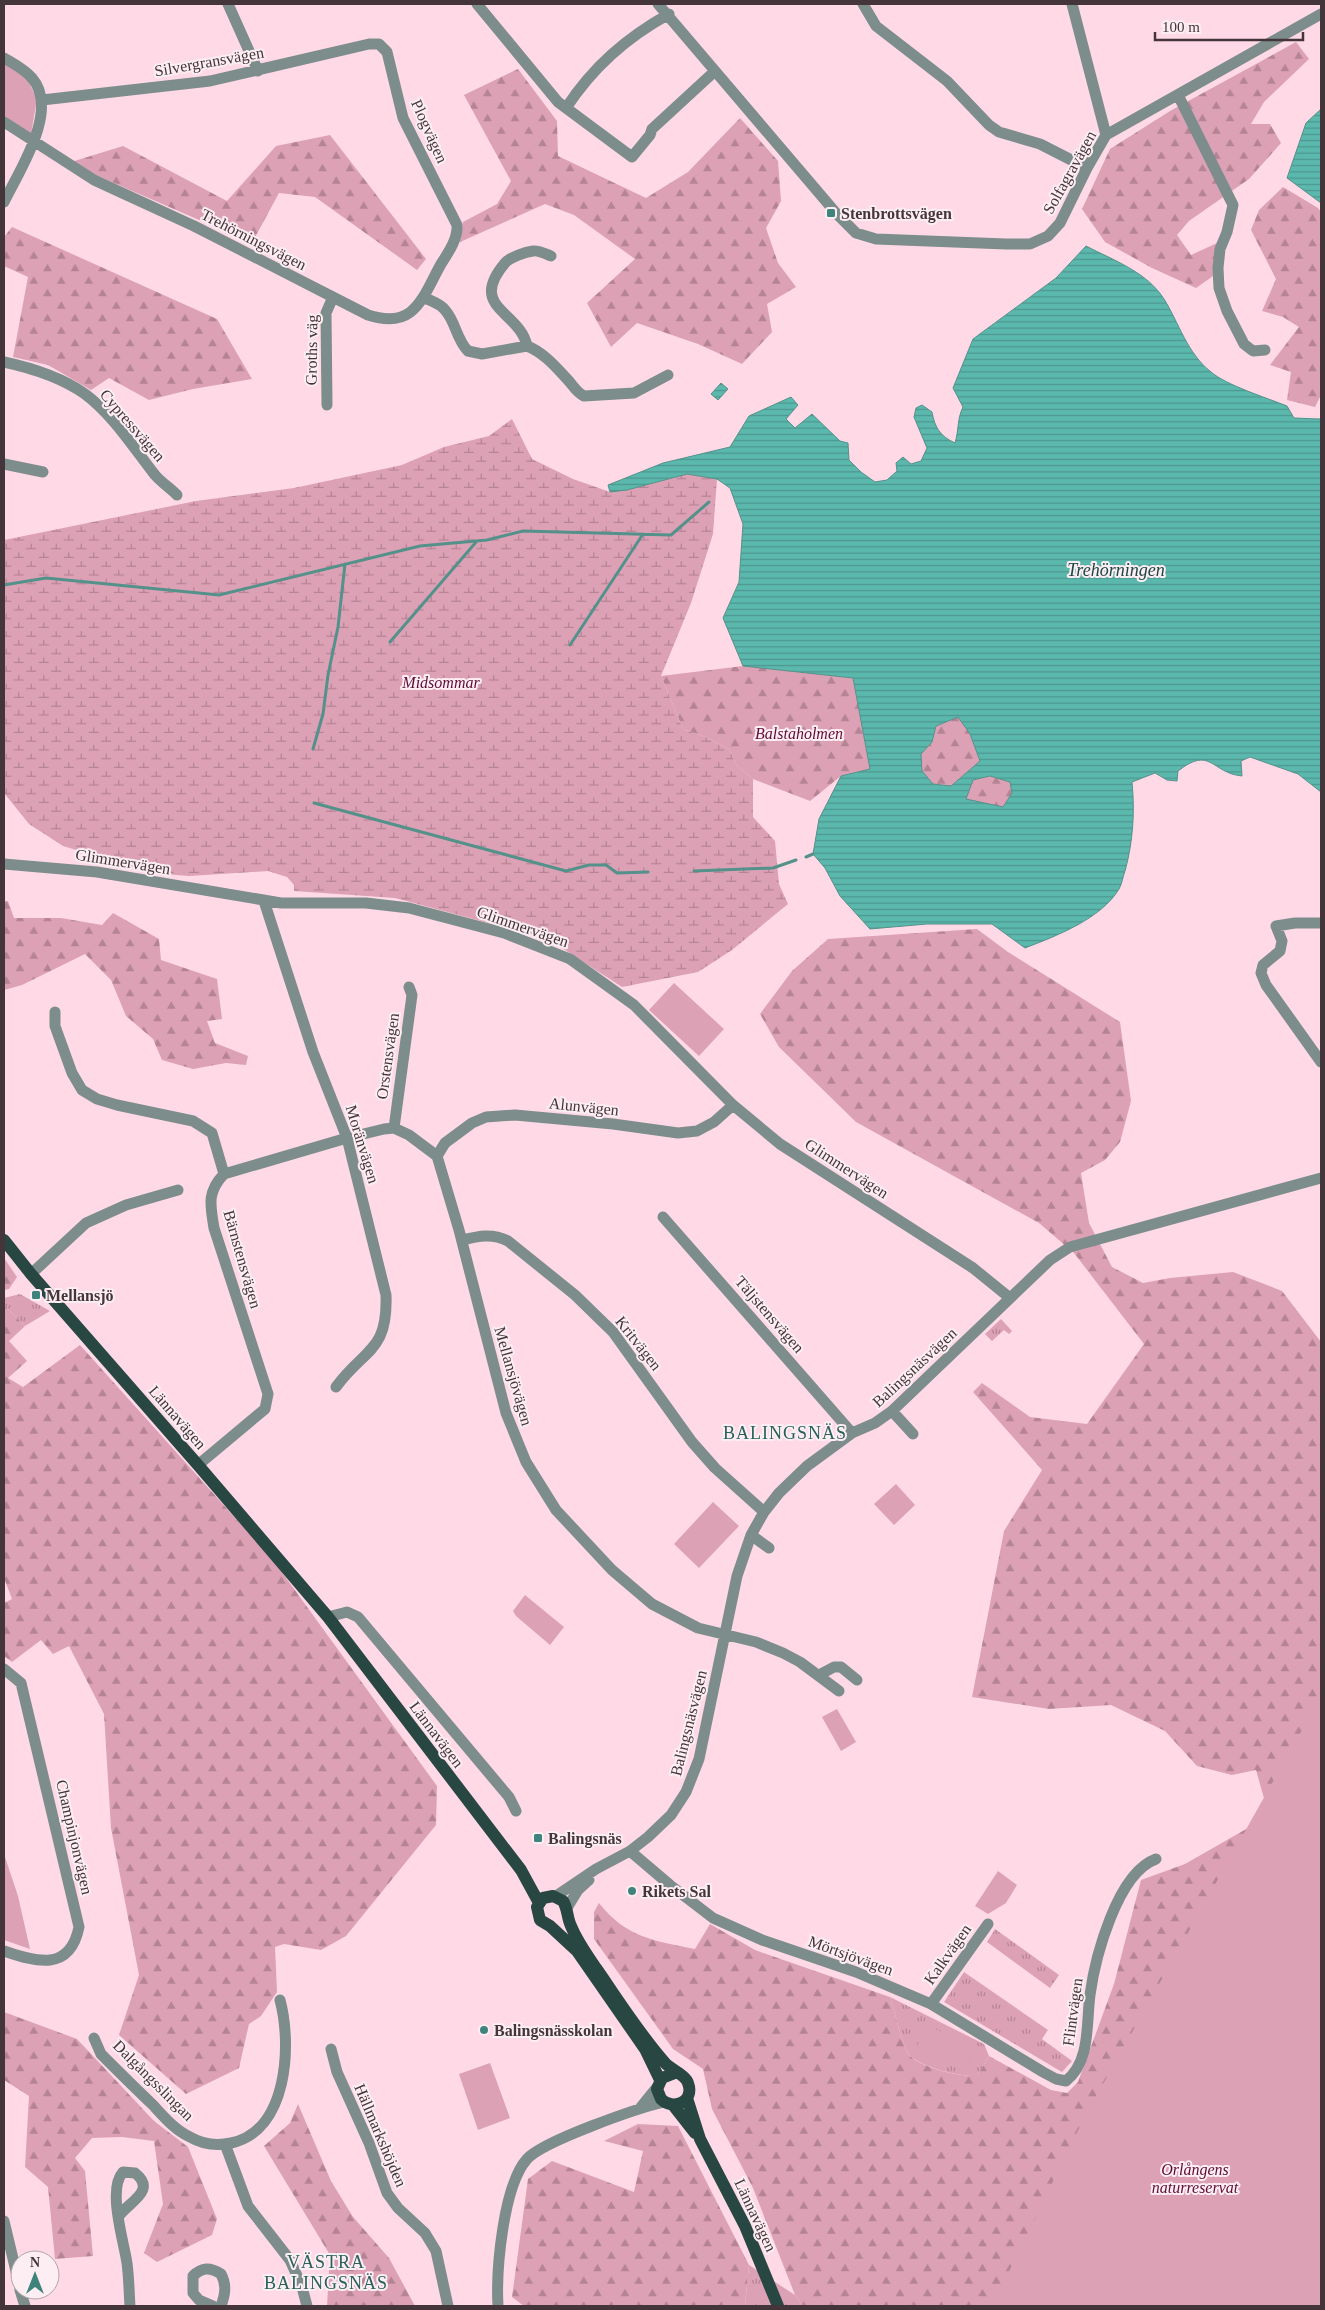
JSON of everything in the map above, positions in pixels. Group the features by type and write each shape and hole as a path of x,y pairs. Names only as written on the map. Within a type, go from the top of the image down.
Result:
{"main road":[{"name":"Lännavägen","path":"4,1240 31,1274 198,1464 328,1617 521,1870 548,1898 563,1901 581,1947 650,2046 675,2073 682,2075 688,2082 690,2089 687,2098 700,2139 749,2235 778,2306"},
{"name":"Lännavägen","path":"548,1898 537,1916 577,1951 645,2050 659,2083 659,2096 700,2139"},
{"path":"550,1926 561,1923 567,1911"},
{"path":"659,2083 665,2075 675,2073"},
{"path":"668,2104 681,2103 687,2098"}],"street":[{"path":"228,4 258,71"},
{"path":"477,4 566,108 632,157 650,136 652,129 715,71"},
{"name":"Solfagravägen","path":"658,4 669,14 836,213 856,233 870,238 928,242 1030,244 1048,236 1060,222 1106,135 1321,14"},
{"path":"862,4 876,26 947,81 989,126 1000,132 1040,144 1087,168"},
{"path":"1072,4 1106,135"},
{"path":"566,108 590,76 610,54 641,30 669,14"},
{"name":"Silvergransvägen","path":"42,100 210,81 369,44 379,44"},
{"name":"Plogvägen","path":"379,44 386,52 403,118 452,213 458,230"},
{"path":"4,58 20,67 34,79 42,100 37,136 4,202"},
{"path":"1178,95 1233,205 1227,232 1220,249 1218,268 1219,288 1227,311 1244,344 1253,350 1265,350"},
{"name":"Trehörningsvägen","path":"4,122 94,180 194,226 368,315 383,320 402,318 412,312 425,298 458,230"},
{"path":"527,346 522,332 498,309 492,293 493,279 507,260 534,250 551,256"},
{"name":"Groths väg","path":"326,405 326,313 333,297"},
{"path":"425,298 444,308 452,319 454,331 468,351 482,354 527,346 535,349 584,396 634,393 668,375"},
{"name":"Cypressvägen","path":"4,362 26,367 58,379 86,395 106,414 156,476 177,495"},
{"path":"4,464 43,472"},
{"name":"Glimmervägen","path":"4,864 97,872 280,904 366,904 409,908 504,933 570,959 634,1005 733,1105 780,1144 973,1268 1010,1298"},
{"name":"Moränvägen","path":"264,901 313,1052 347,1138 386,1295 384,1329 378,1343 358,1364 348,1370 336,1387"},
{"path":"1321,923 1295,923 1276,926 1282,941 1280,952 1262,965 1261,973 1266,985 1321,1062"},
{"name":"Orstensvägen","path":"394,1128 412,995 410,987"},
{"path":"56,1012 55,1026 72,1073 82,1090 98,1099 193,1122 206,1129 212,1133 224,1174 347,1138 394,1128 420,1142 437,1156"},
{"name":"Alunvägen","path":"437,1156 445,1144 472,1123 486,1116 515,1115 613,1124 678,1133 697,1131 714,1122 733,1105"},
{"name":"Mellansjövägen","path":"437,1156 462,1240 506,1413 526,1462 556,1510 612,1570 652,1604 686,1623 773,1648 800,1662 839,1690"},
{"name":"Bärnstensvägen","path":"198,1464 265,1409 268,1394 214,1228 210,1208 211,1191 224,1174"},
{"name":"Balingsnäsvägen","path":"548,1898 630,1850 671,1815 692,1780 699,1759 737,1576 751,1535 764,1512 779,1493 807,1466 852,1433 875,1423 892,1411 1050,1260 1070,1247 1321,1178"},
{"path":"31,1274 86,1223 126,1205 178,1190"},
{"name":"Täljstensvägen","path":"664,1217 852,1433"},
{"name":"Kritvägen","path":"462,1240 482,1236 499,1236 508,1241 575,1295 613,1332 692,1442 715,1468 764,1512"},
{"path":"892,1411 912,1434"},
{"path":"751,1535 769,1548"},
{"name":"Lännavägen","path":"328,1617 347,1612 358,1617 509,1797 516,1811"},
{"path":"819,1675 834,1667 841,1667 858,1680"},
{"name":"Champinjonvägen","path":"4,1669 21,1683 79,1927 74,1944 64,1955 56,1959 40,1962 4,1951"},
{"name":"Mörtsjövägen","path":"630,1850 670,1885 713,1918 762,1940 856,1972 932,2004 1043,2072 1056,2079 1066,2081"},
{"name":"Flintvägen","path":"1066,2081 1073,2075 1079,2065 1085,2045 1089,1996 1097,1940 1127,1886 1142,1865 1156,1859"},
{"name":"Balingsnäsvägen","path":"567,1911 578,1890 610,1861"},
{"name":"Kalkvägen","path":"932,2004 988,1924"},
{"name":"Dalgångsslingan","path":"94,2038 101,2054 177,2130 212,2145 225,2144 245,2138 260,2128 275,2105 283,2065 286,2030 280,2000"},
{"name":"Hällmarkshöjden","path":"331,2049 337,2072 370,2143 387,2193 398,2208 425,2233 436,2251 448,2306"},
{"path":"641,2107 659,2083"},
{"path":"498,2306 498,2270 506,2218 515,2179 522,2165 532,2154 544,2147 641,2107 668,2104"},
{"path":"225,2144 248,2206 290,2260 302,2287 307,2306"},
{"path":"119,2216 127,2262 130,2306"},
{"path":"4,2221 11,2250"},
{"path":"213,2306 199,2300 193,2293 193,2276 199,2270 208,2268 221,2274 224,2280 225,2295 220,2306"}],"green space":[{"path":"1296,42 1309,59 1264,102 1251,124 1270,124 1281,143 1249,179 1189,221 1177,235 1191,255 1217,243 1216,274 1196,288 1152,268 1105,242 1082,209 1110,149 1170,111"},
{"path":"4,63 25,75 37,99 31,134 4,118"},
{"path":"518,69 557,121 558,156 646,198 688,172 740,118 778,161 781,201 766,228 778,263 796,287 767,304 772,332 742,364 698,344 637,323 611,347 587,303 635,259 574,215 545,204 460,242 463,222 497,204 511,181 464,95"},
{"path":"330,135 426,259 417,270 315,197 279,193 252,243 68,163 123,146 227,201 276,146"},
{"path":"1283,187 1318,208 1321,212 1321,395 1315,407 1287,400 1291,372 1270,365 1299,327 1283,317 1262,311 1276,279 1251,230 1259,210"},
{"path":"12,227 217,319 252,379 193,389 149,400 109,378 91,390 48,365 13,357 28,277 4,266 4,237"},
{"name":"Midsommar","path":"512,419 532,459 573,479 610,492 627,490 687,474 717,479 713,534 691,603 661,676 683,729 703,736 729,749 737,766 753,779 753,817 775,841 779,884 788,904 732,950 698,972 622,987 548,939 395,898 294,891 294,885 287,877 268,871 189,876 152,873 63,846 29,824 4,793 4,540 196,501 294,488 402,465 444,447 489,436"},
{"name":"Balstaholmen","path":"743,666 853,678 870,769 841,776 810,801 753,779 737,766 729,749 703,736 683,729 661,676"},
{"path":"958,717 970,734 980,761 951,786 933,784 922,771 921,754 932,742 936,726"},
{"path":"991,776 1010,782 1012,793 1003,807 965,800 973,780"},
{"path":"4,901 8,901 14,918 61,918 102,925 113,913 159,939 161,960 217,979 222,1019 207,1021 215,1043 248,1056 246,1065 226,1063 193,1069 162,1060 153,1039 126,1016 111,980 85,954 22,985 4,990"},
{"path":"977,929 1008,952 1120,1022 1131,1101 1120,1142 1105,1160 1081,1173 1089,1223 1112,1267 1143,1283 1170,1278 1233,1272 1282,1291 1321,1342 1321,2306 803,2306 795,2295 753,2188 712,2109 703,2069 673,2049 594,1939 594,1912 599,1903 609,1915 630,1931 653,1940 695,1949 710,1924 755,1950 890,1997 906,2050 910,2056 927,2066 949,2073 977,2076 989,2056 1051,2090 1067,2093 1078,2082 1114,1984 1141,1880 1185,1864 1269,1816 1256,1770 1232,1775 1197,1766 1165,1731 1111,1705 1049,1709 972,1697 1004,1531 1042,1470 973,1392 982,1383 1030,1417 1087,1424 1144,1344 1074,1253 1039,1223 856,1122 779,1047 760,1014 792,971 828,939"},
{"path":"674,983 724,1029 699,1056 649,1010"},
{"path":"4,1258 17,1277 9,1289 4,1290"},
{"path":"20,1294 50,1311 25,1326 4,1305 4,1298"},
{"path":"4,1305 25,1326 9,1341 27,1361 8,1378 23,1387 80,1345 273,1560 437,1786 436,1825 346,1936 321,1950 284,1944 275,1947 277,1992 261,2016 249,2024 239,2068 186,2094 119,2035 139,1975 111,1828 104,1714 69,1646 53,1654 41,1640 12,1662 4,1656 4,1603 12,1599 4,1578"},
{"path":"1001,1319 1012,1331 1009,1334 1004,1330 992,1341 985,1334"},
{"path":"896,1484 915,1505 894,1525 874,1504"},
{"path":"713,1502 739,1526 699,1568 674,1544"},
{"path":"525,1595 564,1627 550,1645 516,1616 513,1611"},
{"name":"Orlångens naturreservat","path":"1321,1696 1321,2306 992,2306 1085,2116"},
{"path":"837,1709 856,1742 841,1751 822,1717"},
{"path":"4,1854 18,1896 30,1949 4,1940"},
{"path":"998,1871 1017,1885 1006,1903 988,1914 975,1906"},
{"path":"995,1929 1059,1975 1050,1988 987,1942"},
{"path":"964,1972 1048,2030 1042,2039 1072,2061 1062,2072 944,2002"},
{"path":"890,1997 984,2044 989,2056 977,2076 960,2075 939,2070 911,2056 906,2050"},
{"path":"4,2012 77,2039 154,2121 188,2147 217,2219 212,2235 157,2262 144,2253 163,2204 154,2141 122,2137 92,2138 75,2158 85,2171 93,2256 60,2259 60,2250 54,2250 48,2187 25,2167 29,2096 4,2080"},
{"path":"924,2026 975,2042 966,2069 915,2053"},
{"path":"490,2063 510,2118 478,2130 459,2074"},
{"path":"298,2104 331,2181 353,2217 389,2258 415,2306 327,2306 330,2255 264,2146 290,2123"},
{"path":"638,2124 678,2126 749,2265 745,2306 524,2306 512,2297 528,2179 552,2161 634,2192 643,2151 604,2141"},
{"path":"749,2265 795,2295 803,2306 745,2306"}],"water":[{"path":"1321,109 1321,203 1287,178 1306,123"},
{"name":"Trehörningen","path":"1086,246 1118,262 1139,274 1157,290 1164,299 1190,347 1211,372 1236,386 1287,406 1294,418 1320,419 1321,416 1321,792 1298,774 1250,757 1241,761 1242,776 1232,774 1205,760 1198,760 1178,771 1177,781 1167,780 1155,773 1132,782 1132,838 1125,871 1120,887 1111,900 1090,918 1025,948 992,924 927,924 870,929 840,896 825,868 813,854 819,819 841,776 870,769 853,678 743,666 723,618 739,582 743,524 730,488 717,479 687,474 627,490 610,492 608,485 663,463 730,447 749,416 791,397 798,405 786,419 795,428 812,414 840,441 848,443 849,460 861,472 875,482 887,480 897,471 896,463 903,457 911,464 921,461 927,448 914,417 916,408 922,405 932,412 939,431 955,443 963,407 953,388 973,339 1056,278","holes":["958,717 970,734 980,761 951,786 933,784 922,771 921,754 932,742 936,726","990,776 1010,782 1012,793 1003,807 966,799 973,780"]},
{"path":"721,383 728,389 718,400 711,394"}],"waterway":[{"path":"4,585 46,578 219,595 420,546 487,540 523,531 671,535 709,502"},
{"path":"570,645 643,534"},
{"path":"390,642 477,541"},
{"path":"313,749 323,714 328,675 338,627 345,564"},
{"path":"314,803 566,871 589,865 606,865 617,873 648,872"},
{"path":"806,857 813,854"},
{"path":"694,871 773,868 796,860"}],"place":[{"name":"Stenbrottsvägen","path":"831,213"},
{"name":"Mellansjö","path":"36,1295"},
{"name":"Balingsnäs","path":"538,1838"},
{"name":"Rikets Sal","path":"632,1891"},
{"name":"Balingsnässkolan","path":"484,2030"}],"district":[{"name":"BALINGSNÄS","path":"785,1433"},
{"name":"VÄSTRA BALINGSNÄS","path":"326,2272"}]}
